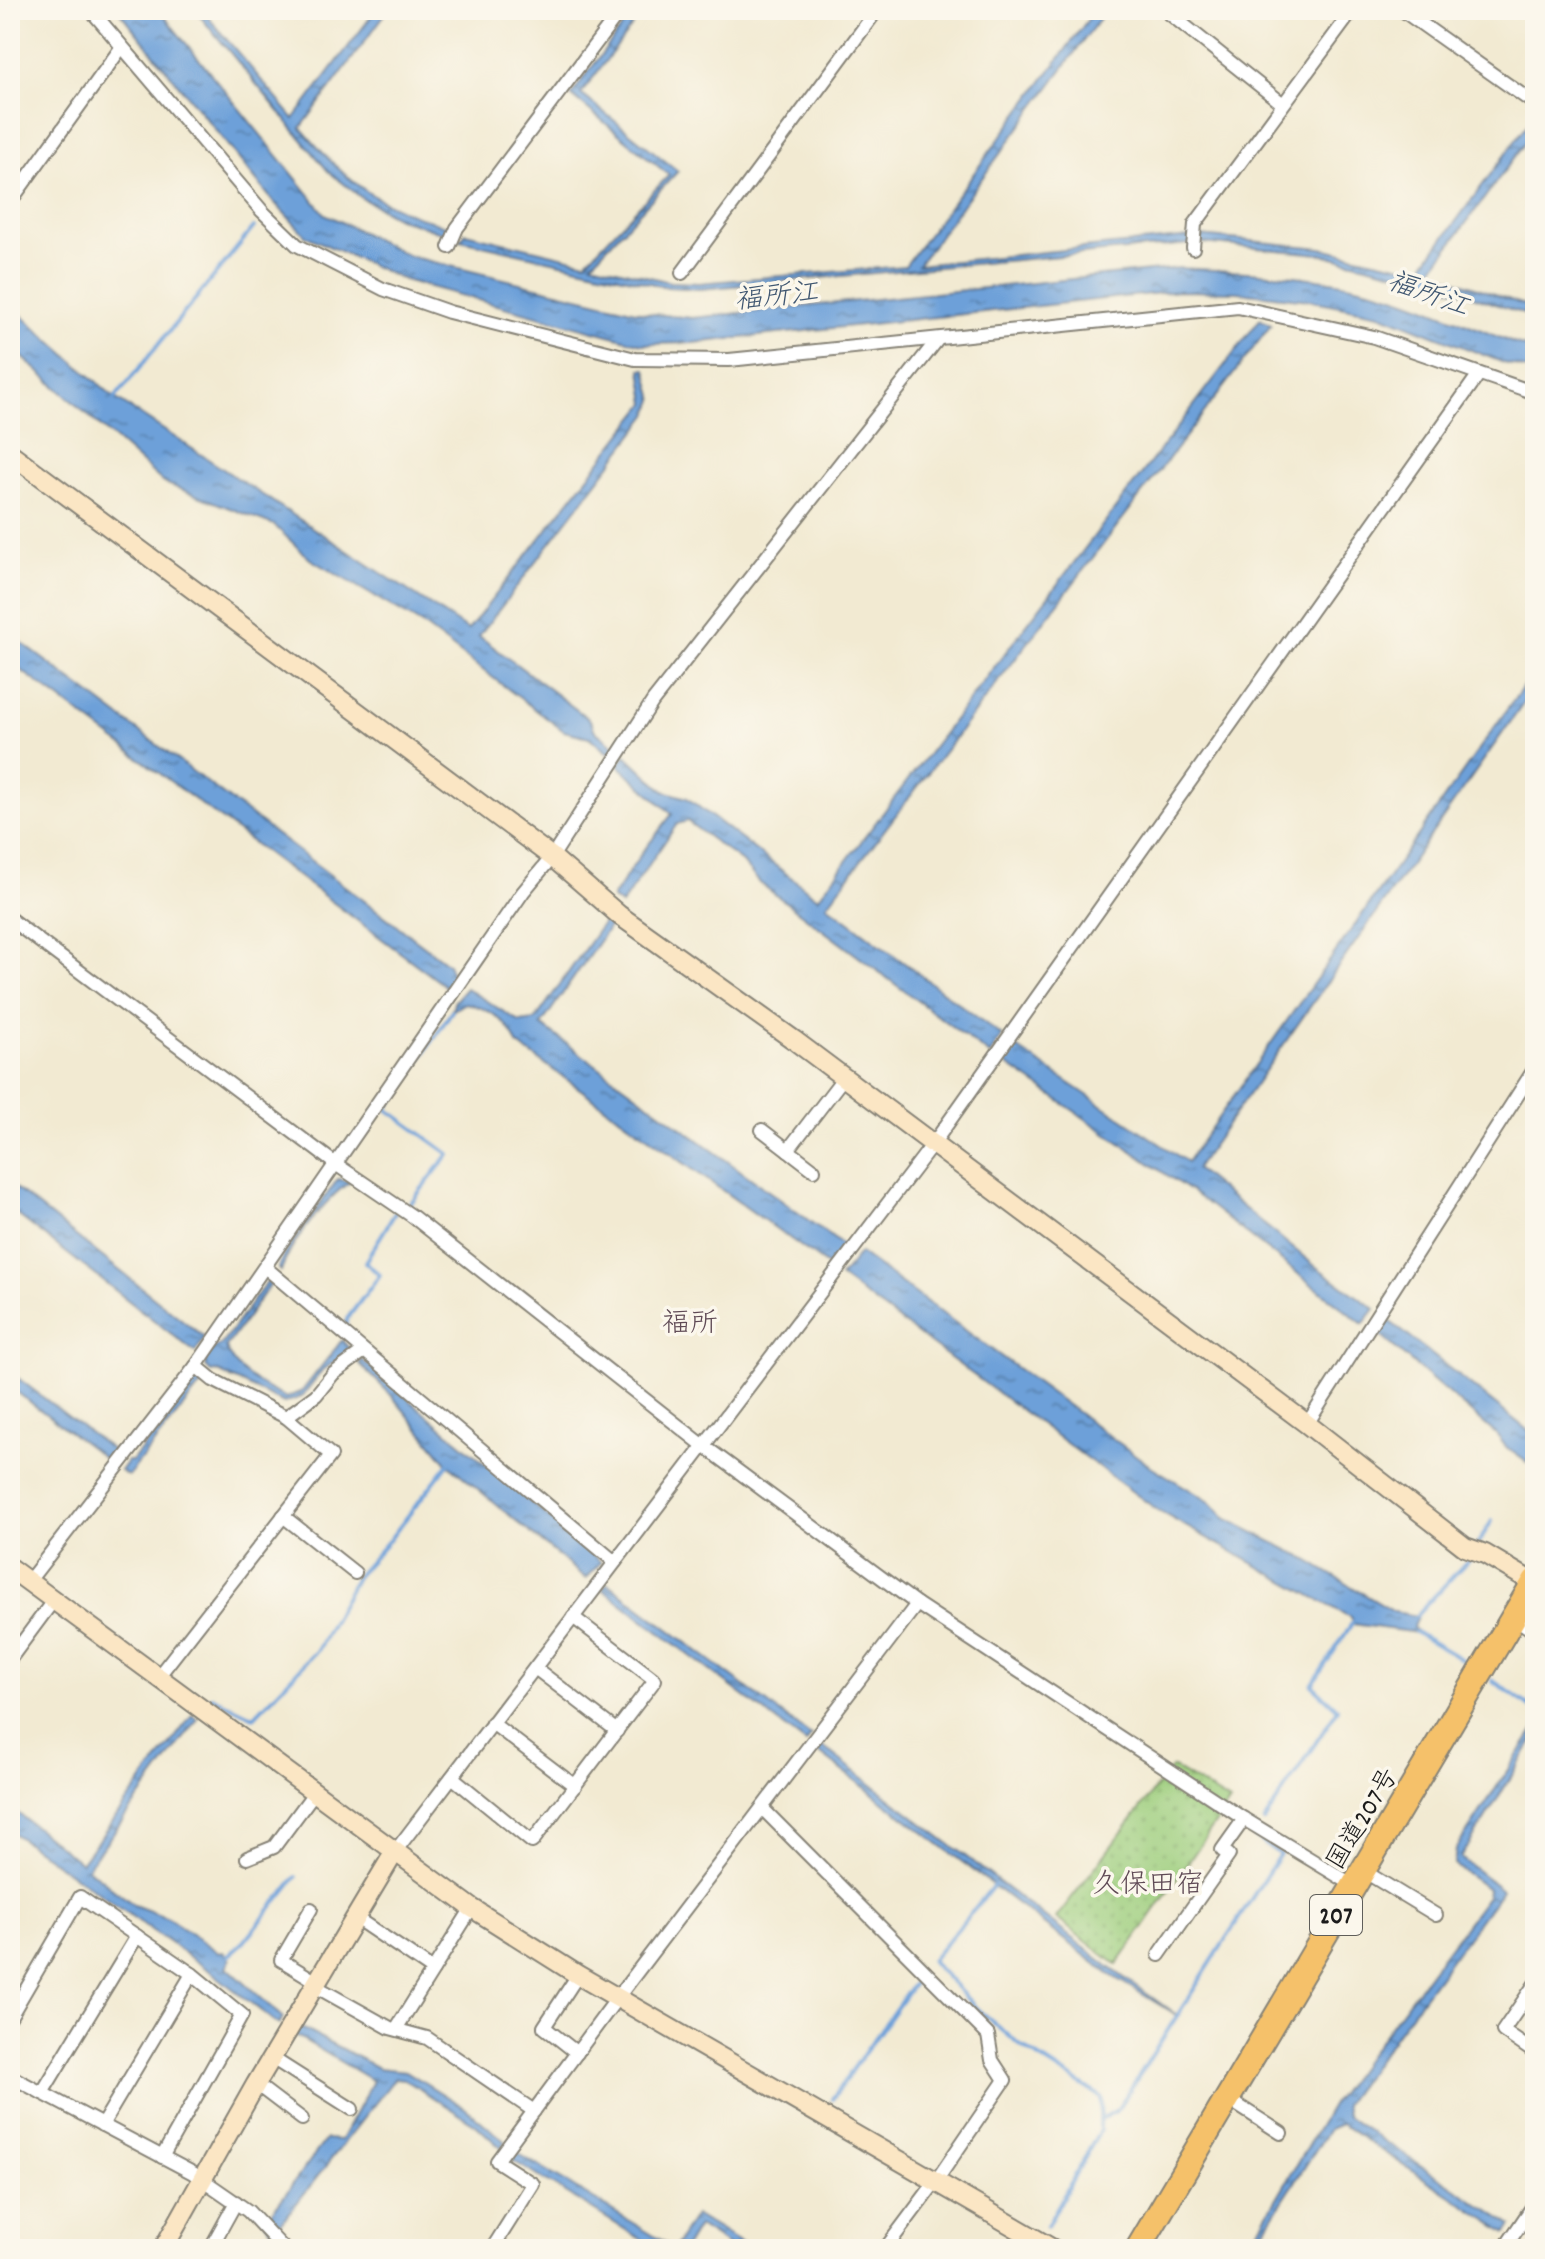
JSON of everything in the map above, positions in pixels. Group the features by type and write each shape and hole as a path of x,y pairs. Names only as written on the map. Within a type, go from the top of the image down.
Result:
{"highway":[{"name":"国道207号","path":"1138,2249 1534,1582"}],"street":[{"path":"91,10 262,211 297,245 383,289 449,312 635,359 729,360 1238,307 1374,337 1535,393"},
{"path":"449,247 457,228 621,10"},
{"path":"682,273 877,10"},
{"path":"1165,10 1283,104"},
{"path":"1193,248 1195,224 1353,10"},
{"path":"1402,10 1535,104"},
{"path":"10,202 121,48"},
{"path":"28,1582 196,1366 266,1268 498,928 552,857 653,701 938,339"},
{"path":"163,2249 256,2084 394,1853 933,1144 1479,374"},
{"path":"10,453 552,857 619,915 844,1077 1307,1424 1465,1547 1485,1554 1534,1582"},
{"path":"10,919 337,1165 412,1216 704,1446 917,1604 1244,1819 1436,1915"},
{"path":"1307,1424 1535,1068"},
{"path":"788,1150 844,1077"},
{"path":"762,1130 814,1170"},
{"path":"266,1268 615,1562"},
{"path":"286,1417 316,1395 333,1374 363,1352"},
{"path":"157,1678 331,1455 286,1417 213,1380 196,1366"},
{"path":"283,1516 355,1573"},
{"path":"10,1568 472,1908 578,1975 1053,2249"},
{"path":"10,1659 53,1601"},
{"path":"492,2249 533,2184 497,2161 917,1604"},
{"path":"452,1777 532,1842 617,1731 655,1680 573,1617"},
{"path":"1513,1617 1535,1632"},
{"path":"535,1668 617,1731"},
{"path":"492,1723 575,1786"},
{"path":"247,1858 274,1847 314,1793"},
{"path":"762,1808 988,2035 992,2060 1005,2080 885,2249"},
{"path":"1159,1955 1229,1855 1222,1850 1244,1819"},
{"path":"10,2017 80,1897 192,1974 242,2015 162,2157"},
{"path":"396,2029 472,1908"},
{"path":"311,1909 281,1960 316,1984 396,2029 427,2038 534,2111"},
{"path":"356,1918 433,1970"},
{"path":"42,2093 137,1936"},
{"path":"102,2125 192,1974"},
{"path":"577,2053 544,2027 578,1975"},
{"path":"1535,1984 1503,2031 1535,2053"},
{"path":"272,2058 352,2109"},
{"path":"10,2076 202,2180 236,2202 284,2249"},
{"path":"256,2084 302,2119"},
{"path":"1228,2099 1281,2133"},
{"path":"210,2249 236,2202"},
{"path":"1511,2239 1535,2203"}],"green space":[{"path":"1172,1767 1230,1802 1117,1965 1056,1918"}],"water":[{"path":"118,10 159,10 325,214 409,256 644,313 692,318 1179,268 1286,275 1339,282 1391,295 1535,350 1535,372 1504,363 1380,314 1309,300 1238,292 1179,291 693,343 642,344 404,280 306,236 273,201"},
{"path":"195,10 202,10 294,119 376,10 388,10 301,128 336,166 368,192 404,211 452,228 450,235 398,218 363,199 328,171"},
{"path":"635,10 644,10 581,94 678,171 592,263 670,282 699,283 905,266 1095,10 1106,10 918,265 1200,236 1321,248 1420,270 1535,114 1535,129 1431,271 1535,309 1535,318 1425,279 1320,254 1201,243 700,289 667,287 460,240 466,233 586,262 669,175 571,95"},
{"path":"10,305 115,398 468,630 646,403 641,369 646,369 654,400 648,415 479,636 590,720 595,731 615,747 609,754 589,737 564,731 420,623 310,559 274,525 164,483 10,346"},
{"path":"1260,319 1271,325 827,905 1002,1036 990,1055 760,883 742,862 687,821 677,824 621,905 612,898 672,814 618,765 626,755 664,791 687,798 818,898"},
{"path":"10,634 448,964 454,979 448,988 10,662"},
{"path":"1535,670 1535,687 1196,1169 1315,1266 1375,1309 1363,1324 1203,1200 1002,1061 1014,1046 1187,1162"},
{"path":"607,917 613,921 541,1025 845,1247 830,1267 517,1044 497,1017 465,1003 452,1011 454,1002 466,988 520,1022 535,1020"},
{"path":"338,1179 350,1182 310,1222 281,1271 278,1268 283,1255"},
{"path":"10,1184 205,1338 195,1352 10,1209"},
{"path":"860,1253 1149,1465 1210,1502 1225,1518 1302,1557 1394,1612 1417,1616 1413,1627 1417,1633 1353,1624 1350,1617 1160,1512 840,1277"},
{"path":"271,1276 274,1279 226,1347 229,1356 242,1371 286,1398 302,1391 342,1340 355,1355 342,1356 322,1371 302,1397 284,1403 216,1371 211,1372 206,1367 206,1360 215,1347 221,1345"},
{"path":"1383,1316 1535,1436 1535,1468 1507,1448 1496,1434 1374,1330"},
{"path":"362,1360 601,1562 586,1579 448,1464 392,1396 359,1363"},
{"path":"10,1372 117,1454 111,1463 10,1387"},
{"path":"199,1377 204,1381 128,1476 120,1471 127,1461 132,1461"},
{"path":"607,1583 811,1736 806,1743 602,1589"},
{"path":"192,1715 198,1719 87,1868 134,1905 168,1918 219,1953 223,1952 230,1960 227,1967 283,2018 279,2025 214,1974 10,1831 10,1807 81,1863"},
{"path":"1535,1724 1535,1738 1461,1858 1502,1890 1344,2105 1346,2116 1512,2226 1507,2233 1341,2124 1329,2129 1252,2249 1247,2249 1332,2104 1487,1896 1488,1889 1454,1865 1456,1849"},
{"path":"822,1746 1112,1969 1178,2016 1109,1974 817,1751"},
{"path":"298,2026 378,2068 406,2071 465,2108 506,2142 501,2148 476,2125 404,2079 395,2078 274,2232 265,2222 326,2139 341,2140 373,2081 294,2034"},
{"path":"511,2149 674,2248 695,2215 751,2249 734,2249 698,2226 684,2249 657,2249 507,2157"}],"waterway":[{"path":"115,398 254,227"},
{"path":"410,1204 449,1154 387,1109 452,1011"},
{"path":"345,1329 347,1319 380,1275 365,1262 395,1213"},
{"path":"206,1705 212,1697 254,1717 318,1649 356,1577 448,1464"},
{"path":"1478,1543 1492,1521"},
{"path":"1415,1617 1468,1560"},
{"path":"1264,1821 1338,1709 1312,1685 1353,1622"},
{"path":"1415,1632 1471,1665"},
{"path":"1492,1680 1535,1710"},
{"path":"1100,2120 1117,2110 1280,1854 1255,1837"},
{"path":"227,1957 244,1942 296,1877"},
{"path":"995,1884 931,1961 977,2009 1021,2046 1101,2097 1100,2130 1047,2226"},
{"path":"832,2099 919,1976"},
{"path":"289,2244 295,2249"}],"district":[{"name":"福所","path":"690,1321"},
{"name":"久保田宿","path":"1148,1882"}],"water label":[{"name":"福所江","path":"1429,292"},
{"name":"福所江","path":"776,294"}]}
